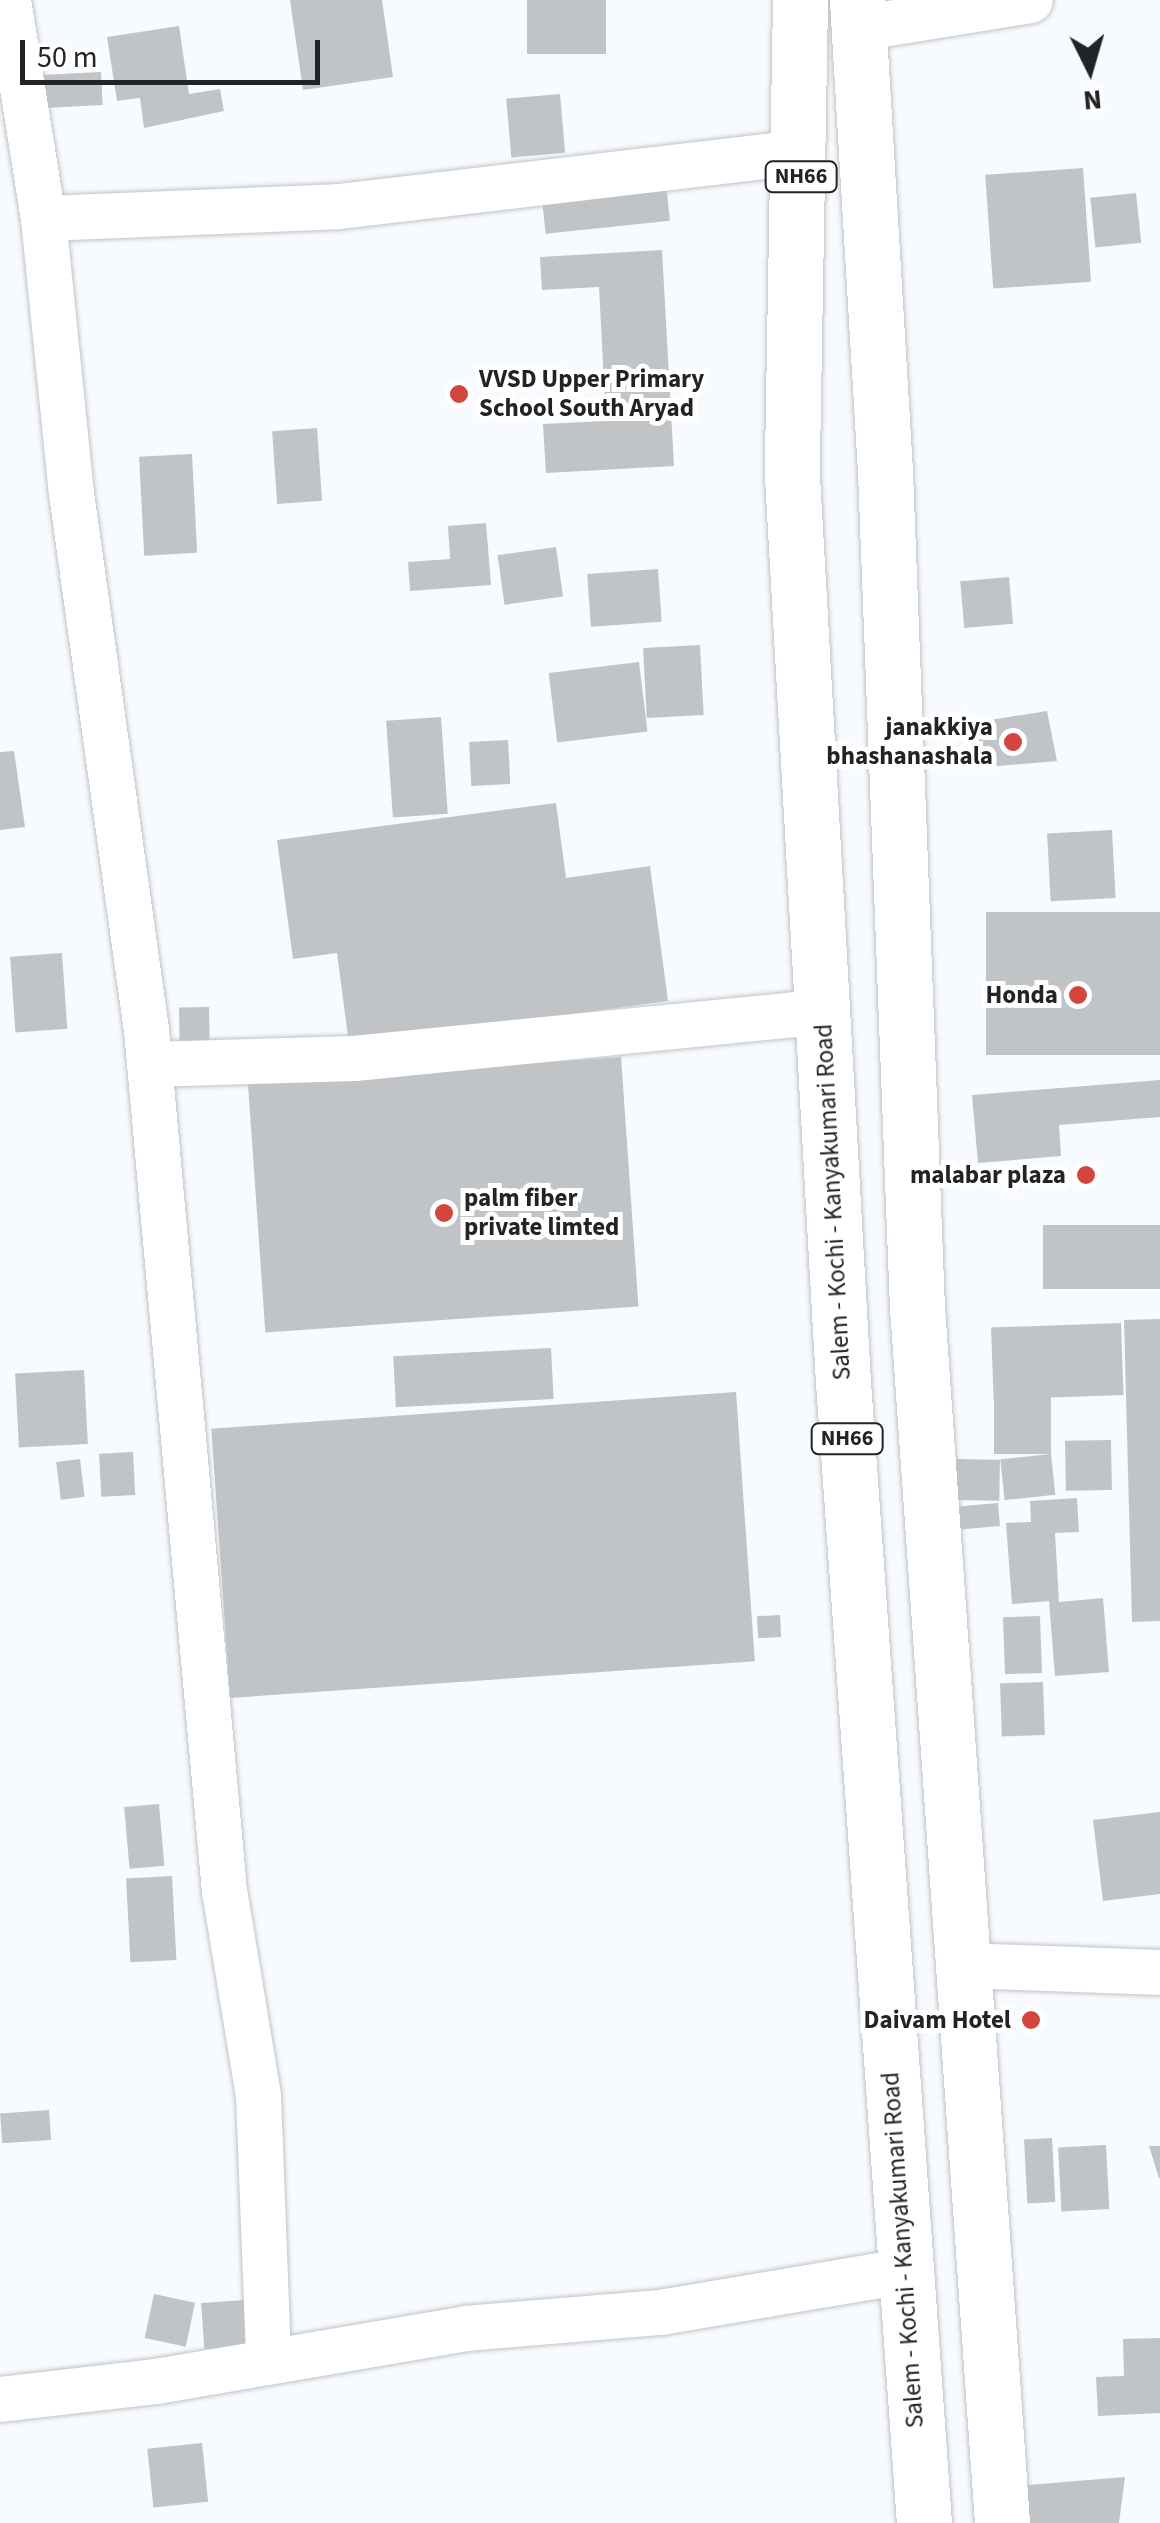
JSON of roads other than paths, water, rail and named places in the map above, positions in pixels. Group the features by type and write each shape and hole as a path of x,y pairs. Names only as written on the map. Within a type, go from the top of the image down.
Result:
{"highway":[{"name":"Salem - Kochi - Kanyakumari Road","path":"800,0 802,152 792,476 822,1011 903,2271 924,2523"},
{"path":"857,14 885,472 917,1307 1002,2523"}],"street":[{"path":"8,0 43,218 71,493 149,1064 224,1890 258,2095 268,2358"},
{"path":"857,14 1030,0"},
{"path":"43,218 339,206 802,152"},
{"path":"149,1064 354,1058 822,1011"},
{"path":"963,1965 1160,1972"},
{"path":"0,2399 156,2381 268,2358 465,2328 660,2312 903,2271"}],"place":[{"name":"VVSD Upper Primary School South Aryad","path":"459,394"},
{"name":"janakkiya bhashanashala","path":"1013,742"},
{"name":"Honda","path":"1078,995"},
{"name":"malabar plaza","path":"1086,1175"},
{"name":"palm fiber private limted","path":"444,1213"},
{"name":"Daivam Hotel","path":"1031,2020"}]}
